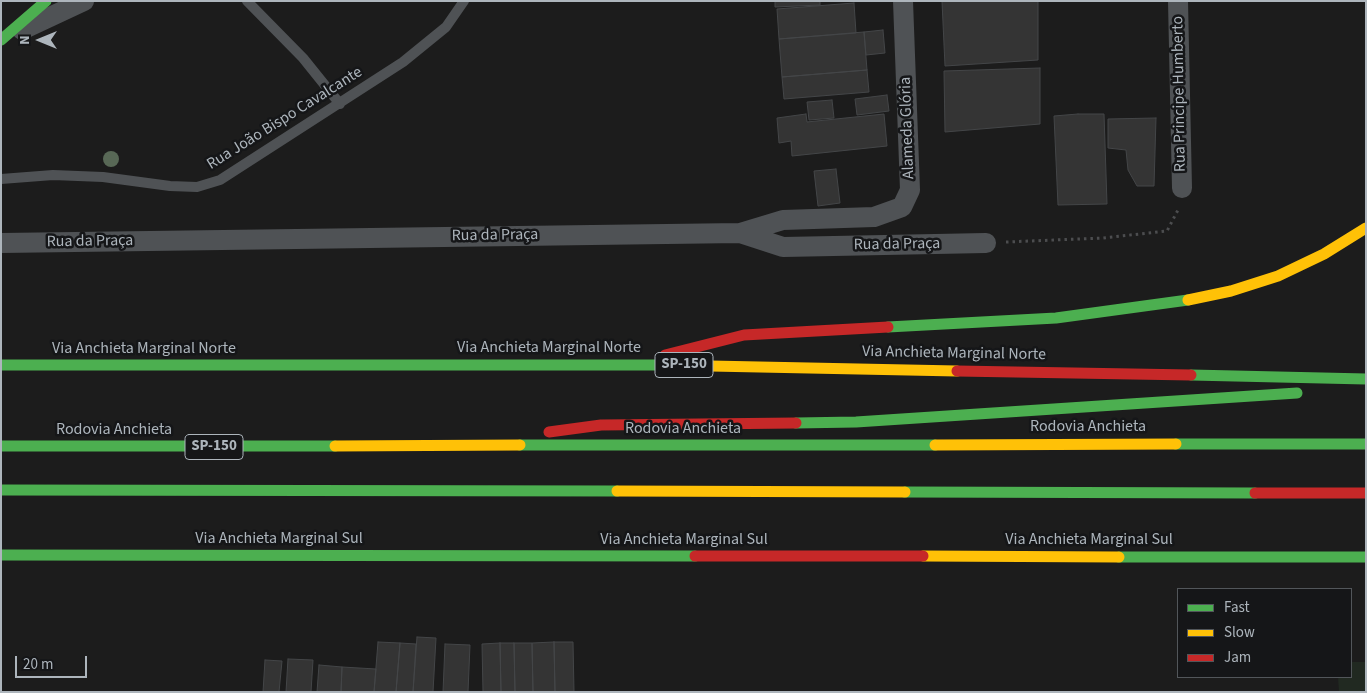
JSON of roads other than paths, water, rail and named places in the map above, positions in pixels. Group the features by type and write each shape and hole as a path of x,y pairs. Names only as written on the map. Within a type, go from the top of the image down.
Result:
{"main road":[{"path":"5,38 46,1"},
{"path":"632,364 744,335 1056,318 1179,302 1231,291 1278,276 1324,254 1366,228"},
{"name":"Via Anchieta Marginal Norte","path":"1,365 632,364 1366,379"},
{"path":"1336,390 1366,388"},
{"path":"426,447 601,425 856,422 1307,392"},
{"name":"Rodovia Anchieta","path":"1,446 426,447 1366,444"},
{"path":"1,490 1366,493"},
{"name":"Via Anchieta Marginal Sul","path":"1,555 1366,557"}],"street":[{"path":"5,38 84,1"},
{"name":"Alameda Glória","path":"740,233 784,220 874,217 902,207 910,190 903,1"},
{"name":"Rua Principe Humberto","path":"1178,1 1182,188"},
{"name":"Rua da Praça","path":"1,243 740,233 783,247 986,243"}],"lane":[{"path":"247,1 303,58 340,104"},
{"name":"Rua João Bispo Cavalcante","path":"1,179 52,176 103,177 170,186 197,187 220,180 403,62 446,27 464,1"}]}
